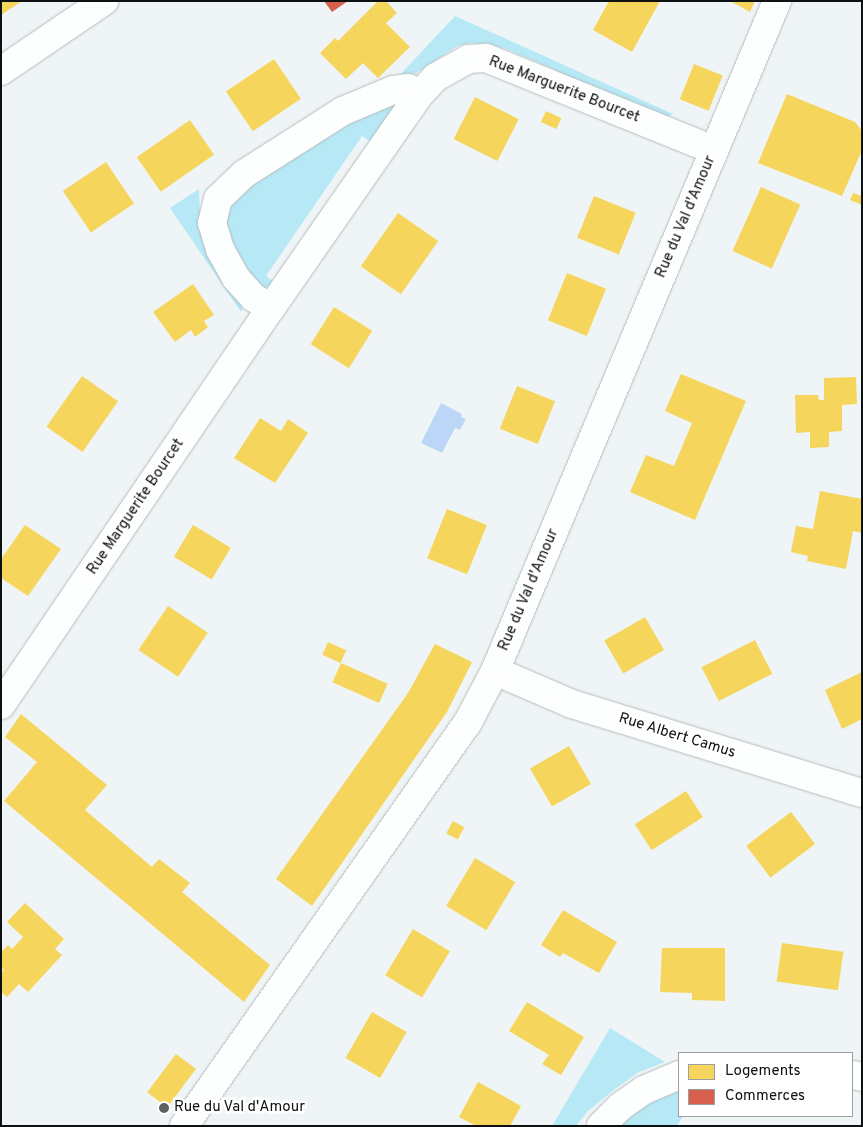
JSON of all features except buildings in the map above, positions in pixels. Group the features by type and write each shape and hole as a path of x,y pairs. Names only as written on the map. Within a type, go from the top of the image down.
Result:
{"street":[{"path":"1,71 104,1"},
{"name":"Rue du Val d'Amour","path":"184,1126 467,724 495,671 777,1"},
{"name":"Rue Marguerite Bourcet","path":"1,705 271,308 420,94 436,77 452,66 468,60 486,58 714,150"},
{"path":"271,308 253,297 236,278 220,249 212,223 218,199 244,174 343,111 393,90 408,88 420,94"},
{"name":"Rue Albert Camus","path":"495,671 572,704 862,793"},
{"path":"601,1126 621,1106 644,1090 678,1075"}],"shaded area":[{"path":"455,16 673,114 666,118 504,48 485,44 470,43 457,46 415,74 396,79"},
{"path":"400,102 373,143 362,136 266,276 277,284 264,288 260,287 230,254 225,213 232,198 347,117"},
{"path":"199,189 200,215 245,302 241,312 170,208"},
{"path":"441,403 462,414 461,417 466,419 460,430 455,428 442,453 421,443"},
{"path":"610,1028 665,1062 639,1072 615,1089 588,1111 576,1126 552,1126"},
{"path":"678,1091 678,1117 682,1117 677,1126 620,1126 643,1106"}],"place":[{"name":"Rue du Val d'Amour","path":"164,1108"}]}
